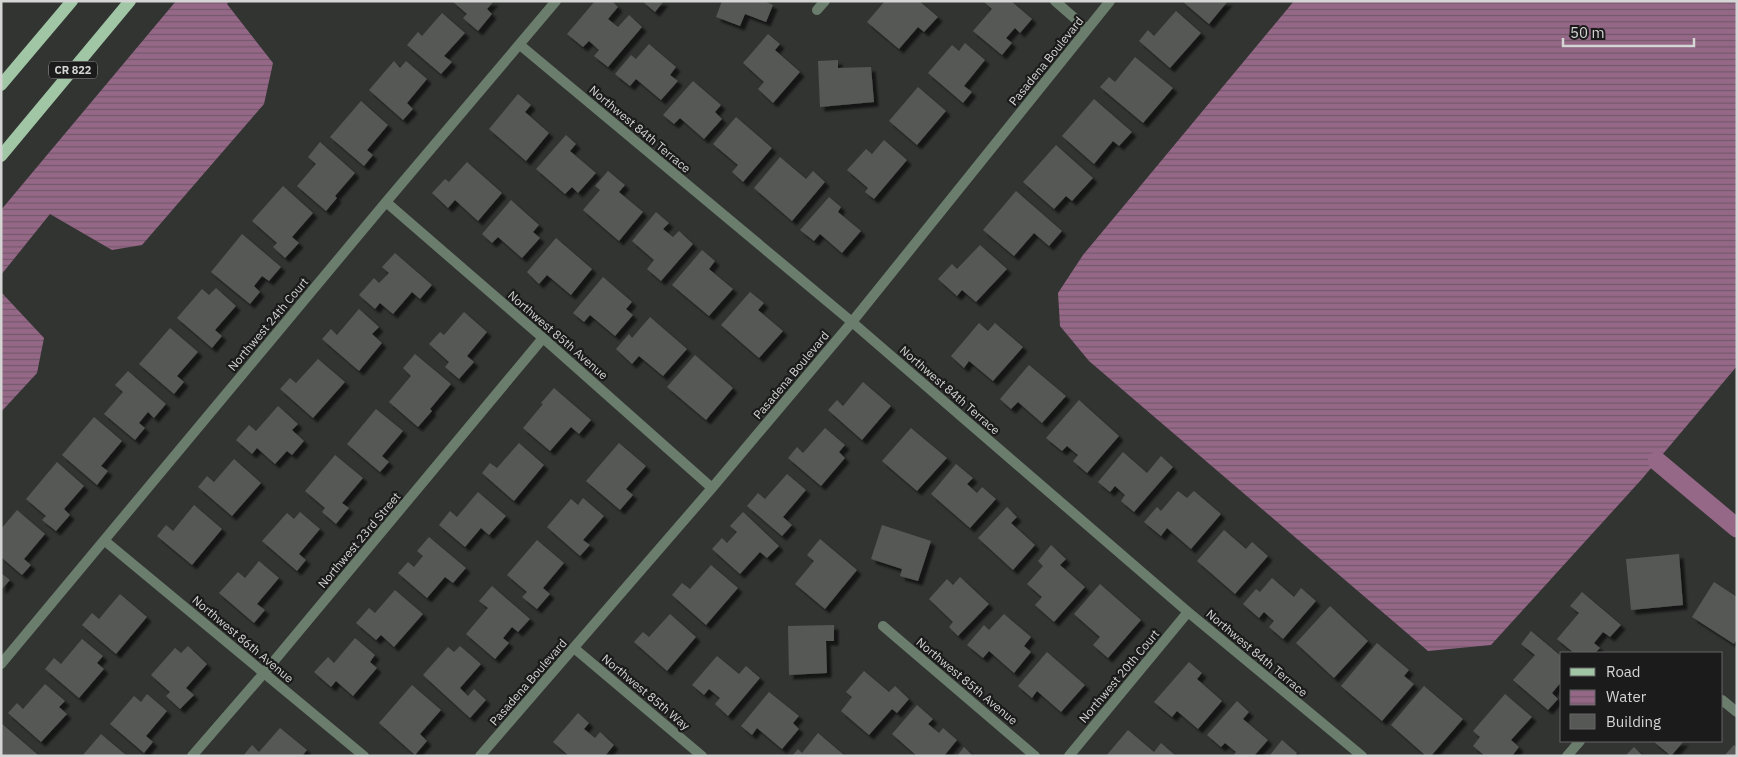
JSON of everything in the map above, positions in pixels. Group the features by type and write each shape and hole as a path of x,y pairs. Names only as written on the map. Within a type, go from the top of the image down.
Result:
{"main road":[{"path":"1,85 72,1"},
{"name":"CR 822","path":"1,156 130,1"}],"street":[{"name":"Northwest 24th Court","path":"1,664 106,541 386,202 556,1"},
{"path":"817,10 825,1"},
{"path":"1055,1 1087,29"},
{"name":"Pasadena Boulevard","path":"480,756 712,488 852,322 1110,1"},
{"name":"Northwest 84th Terrace","path":"520,45 852,322 1188,612 1362,756"},
{"name":"Northwest 85th Avenue","path":"386,202 712,488"},
{"name":"Northwest 23rd Street","path":"192,756 264,673 543,338"},
{"name":"Northwest 86th Avenue","path":"106,541 364,756"},
{"name":"Northwest 20th Court","path":"1069,756 1188,612"},
{"name":"Northwest 85th Avenue","path":"883,626 1035,756"},
{"name":"Northwest 85th Way","path":"574,648 702,756"},
{"path":"1723,701 1737,712"},
{"path":"1567,756 1579,742"}],"water":[{"path":"176,1 229,1 227,4 273,63 264,104 142,245 112,250 50,214 1,275 1,210"},
{"path":"1294,1 1737,1 1737,366 1641,480 1491,645 1428,651 1089,361 1060,326 1058,293 1083,255"},
{"path":"1,292 44,338 37,373 1,412"}],"building":[{"path":"452,1 494,1 487,9 492,14 478,31 463,18 467,14"},
{"path":"595,1 612,1 618,7 608,19 618,27 629,15 642,27 608,67 594,56 599,50 589,41 583,47 567,34"},
{"path":"642,1 664,1 655,12"},
{"path":"722,1 764,1 773,5 766,22 745,14 740,26 716,17"},
{"path":"885,1 919,1 938,17 924,32 918,27 899,49 867,22"},
{"path":"983,1 1011,1 1032,19 1020,33 1015,28 1006,38 1012,43 1002,55 973,31 992,9"},
{"path":"1182,1 1228,1 1209,24"},
{"path":"1176,11 1201,33 1170,68 1139,41 1148,30 1154,36"},
{"path":"442,13 465,33 444,56 452,62 441,74 407,45 418,32 422,36"},
{"path":"768,34 780,44 775,50 800,72 773,103 758,89 764,82 743,63"},
{"path":"965,43 985,60 964,86 972,92 963,103 928,73 952,45 959,51"},
{"path":"649,44 676,67 670,75 678,81 661,100 636,79 630,86 615,74 631,55 636,59"},
{"path":"1135,57 1173,88 1143,123 1100,87 1109,77 1115,82"},
{"path":"838,60 838,68 871,67 874,102 820,107 818,61"},
{"path":"394,61 400,68 406,61 427,79 407,103 413,109 403,120 369,90"},
{"path":"693,81 721,105 715,112 722,119 704,139 680,118 674,124 663,115"},
{"path":"918,87 946,111 917,145 889,121"},
{"path":"518,94 531,105 525,112 549,133 526,161 489,129"},
{"path":"1094,99 1132,132 1119,146 1113,141 1094,164 1062,136"},
{"path":"361,101 388,125 367,150 373,155 364,166 330,137"},
{"path":"736,117 772,148 743,182 732,172 738,165 713,144"},
{"path":"566,135 576,144 570,151 596,173 578,193 572,187 565,194 536,169"},
{"path":"884,140 907,160 874,199 865,192 868,188 847,170 866,149 872,154"},
{"path":"320,142 355,173 335,196 337,198 326,211 297,186 316,164 308,157"},
{"path":"1056,145 1093,178 1072,201 1066,196 1054,209 1023,182"},
{"path":"780,157 806,179 813,171 825,182 792,221 754,188"},
{"path":"467,162 502,193 478,221 455,200 448,208 432,193 445,179 449,182"},
{"path":"608,171 625,185 619,192 643,212 619,241 583,210 600,190 595,186"},
{"path":"283,186 313,213 292,237 299,243 285,258 273,247 277,243 252,221"},
{"path":"1016,191 1062,231 1049,246 1034,233 1014,256 983,230"},
{"path":"829,197 841,207 838,212 861,231 842,253 820,234 814,241 800,230"},
{"path":"511,200 539,225 533,232 540,238 522,258 498,237 492,243 482,234"},
{"path":"656,212 669,223 663,229 673,237 679,231 693,244 661,281 647,269 654,260 632,241"},
{"path":"242,234 281,267 269,281 262,276 254,286 260,292 250,304 211,272"},
{"path":"556,238 592,269 571,295 547,275 539,284 527,272"},
{"path":"980,245 1007,269 976,302 962,290 957,296 938,279 952,264 957,269"},
{"path":"702,250 715,261 709,269 733,289 709,316 672,285"},
{"path":"395,253 432,285 420,299 412,292 393,314 380,303 375,309 359,295 374,278 379,283 389,273 382,267"},
{"path":"603,277 632,302 626,309 633,315 615,336 590,315 584,322 573,313"},
{"path":"216,288 236,306 215,330 222,336 212,348 177,318 202,289 209,295"},
{"path":"750,292 764,303 758,310 783,331 759,358 721,325"},
{"path":"359,309 379,327 372,334 382,343 359,371 322,339 331,329 337,335"},
{"path":"464,312 487,332 467,356 474,362 459,379 445,367 449,362 429,344 440,332 444,335"},
{"path":"650,317 687,349 663,376 639,356 632,364 616,349 629,334 632,338"},
{"path":"979,323 988,331 995,323 1023,347 993,381 969,361 964,368 951,356"},
{"path":"170,328 198,352 177,376 184,382 174,394 139,364"},
{"path":"415,354 451,384 418,427 389,402 411,376 403,368"},
{"path":"695,355 733,388 706,420 667,387"},
{"path":"318,359 345,382 313,418 280,389 290,378 296,383"},
{"path":"1029,365 1066,396 1042,423 1018,402 1011,409 1000,399"},
{"path":"128,371 166,404 154,418 148,412 139,423 145,428 135,440 104,414 123,392 115,385"},
{"path":"863,382 891,406 862,440 828,410 837,400 843,406"},
{"path":"554,388 591,420 579,434 571,427 550,451 523,428"},
{"path":"1079,400 1119,436 1087,473 1073,461 1078,455 1067,446 1062,451 1046,438"},
{"path":"278,406 298,424 292,430 304,441 292,455 287,451 275,464 257,448 252,454 236,440 249,425 256,431"},
{"path":"376,409 403,431 382,456 389,462 380,472 347,444"},
{"path":"94,417 122,441 101,466 108,471 97,485 62,455"},
{"path":"825,428 845,445 839,452 845,458 821,486 788,458 797,447 803,453"},
{"path":"911,428 947,458 917,491 882,461"},
{"path":"519,443 544,465 514,501 482,473 490,463 497,468"},
{"path":"619,443 646,466 626,489 633,495 620,510 586,481"},
{"path":"1123,452 1147,473 1161,456 1173,467 1134,512 1121,501 1125,495 1115,486 1110,492 1098,482"},
{"path":"335,455 363,478 342,503 349,508 336,524 322,512 325,508 305,491"},
{"path":"234,459 261,483 232,516 198,487 207,476 214,482"},
{"path":"57,462 84,486 64,509 70,515 56,531 42,520 46,516 26,499"},
{"path":"956,464 973,478 967,484 977,493 982,487 996,499 970,528 931,494"},
{"path":"787,474 806,490 783,517 792,525 782,536 747,506 758,493 765,499"},
{"path":"1178,491 1187,498 1194,491 1221,514 1191,549 1167,528 1161,536 1144,522 1157,507 1161,511"},
{"path":"478,492 506,516 489,535 481,528 465,547 439,525 450,511 457,517"},
{"path":"583,498 604,516 583,540 590,545 580,556 547,527 571,499 578,505"},
{"path":"194,505 222,529 192,565 157,536 166,525 173,531"},
{"path":"1007,507 1017,517 1011,523 1035,545 1013,570 978,538"},
{"path":"17,510 45,534 24,559 31,565 22,575 1,557 1,529"},
{"path":"300,512 320,529 299,554 306,560 297,571 262,541 287,513 294,519"},
{"path":"743,512 779,546 767,558 760,552 740,574 712,549 722,538 727,543 737,532 730,526"},
{"path":"882,525 931,541 918,581 900,576 902,569 871,559"},
{"path":"1224,530 1246,549 1252,542 1268,556 1235,594 1197,561"},
{"path":"429,537 466,568 453,583 445,577 427,598 398,573 408,562 414,567 423,556 417,551"},
{"path":"820,539 857,570 825,609 795,584 814,561 807,555"},
{"path":"537,540 564,563 543,588 550,594 537,609 522,597 527,592 507,575"},
{"path":"1051,545 1066,559 1060,565 1085,587 1054,622 1035,605 1042,597 1027,584 1043,566 1038,561"},
{"path":"1679,554 1683,605 1631,610 1626,559"},
{"path":"259,561 279,578 257,604 265,610 254,623 219,593 238,572 245,578"},
{"path":"711,565 738,588 706,625 672,595 682,583 690,589"},
{"path":"1,573 10,580 1,590"},
{"path":"960,577 989,604 958,636 949,627 953,622 929,599 947,579 953,585"},
{"path":"1272,578 1294,597 1301,588 1316,601 1283,639 1269,627 1274,621 1264,612 1259,618 1243,604 1256,589 1260,592"},
{"path":"1714,582 1737,597 1737,639 1734,644 1692,617"},
{"path":"1100,584 1141,620 1108,658 1093,645 1100,637 1074,614"},
{"path":"492,586 530,619 518,632 512,627 503,638 509,643 495,659 466,634 488,608 479,601"},
{"path":"395,590 423,614 394,647 381,635 376,640 356,623 369,608 375,613"},
{"path":"1582,592 1621,625 1610,637 1603,632 1594,643 1600,648 1596,652 1573,652 1557,639 1579,613 1570,606"},
{"path":"120,594 147,617 116,654 82,625 92,613 99,619"},
{"path":"1330,606 1368,641 1334,678 1296,643"},
{"path":"670,614 696,637 667,671 634,642 643,632 649,637"},
{"path":"1004,614 1031,637 1024,646 1031,652 1014,673 989,651 983,658 967,645 984,625 989,630"},
{"path":"834,625 834,641 826,641 827,673 789,675 788,626"},
{"path":"1531,631 1560,655 1560,683 1552,693 1558,699 1548,710 1513,680 1535,655 1521,644"},
{"path":"355,638 375,655 370,662 377,668 353,696 336,681 331,687 314,672 328,657 334,663"},
{"path":"82,639 103,656 97,663 104,669 79,698 45,669 54,658 61,664"},
{"path":"1377,643 1409,670 1404,676 1414,684 1382,721 1341,686"},
{"path":"188,646 207,664 186,688 194,695 180,709 166,696 170,692 151,675 175,648 181,653"},
{"path":"460,646 481,664 460,688 468,696 474,689 486,700 470,718 423,675 448,647 454,652"},
{"path":"1047,652 1085,685 1061,712 1037,691 1032,698 1018,686"},
{"path":"717,656 739,674 746,666 760,678 728,716 715,704 720,698 709,689 704,695 692,685"},
{"path":"1189,662 1202,673 1197,679 1222,701 1198,729 1177,711 1172,717 1154,702"},
{"path":"864,671 889,692 895,686 909,699 897,713 892,709 869,735 841,711 852,697 846,692"},
{"path":"45,684 65,701 59,707 67,714 41,742 8,713 17,703 23,709"},
{"path":"412,685 441,710 420,734 427,741 415,755 379,723"},
{"path":"1424,686 1463,719 1431,756 1426,756 1391,725"},
{"path":"769,692 799,716 793,723 799,729 782,749 757,728 752,735 741,726"},
{"path":"147,694 167,711 146,736 153,742 144,753 110,724 134,696 141,702"},
{"path":"1505,694 1532,717 1511,740 1519,747 1512,756 1485,756 1473,746 1480,737 1473,731"},
{"path":"1237,701 1249,712 1243,719 1268,740 1254,756 1233,756 1236,752 1225,743 1221,747 1207,735"},
{"path":"917,705 933,719 928,724 939,733 943,728 957,740 944,756 917,756 892,734"},
{"path":"578,713 589,723 584,729 595,738 600,732 614,745 605,756 569,756 553,742"},
{"path":"1,723 38,755 1,756"},
{"path":"280,728 307,750 302,756 243,756 252,745 259,752"},
{"path":"1128,730 1154,752 1161,743 1176,756 1106,756"},
{"path":"818,733 845,756 792,756 798,749 802,753"},
{"path":"101,734 127,756 82,756"},
{"path":"1282,740 1297,753 1295,756 1270,755"},
{"path":"1654,742 1683,742 1671,756"},
{"path":"1734,745 1737,747 1737,756 1724,756"},
{"path":"964,747 973,756 957,756"},
{"path":"1634,747 1643,756 1625,756"}],"waterway":[{"path":"1657,461 1737,528"}]}
